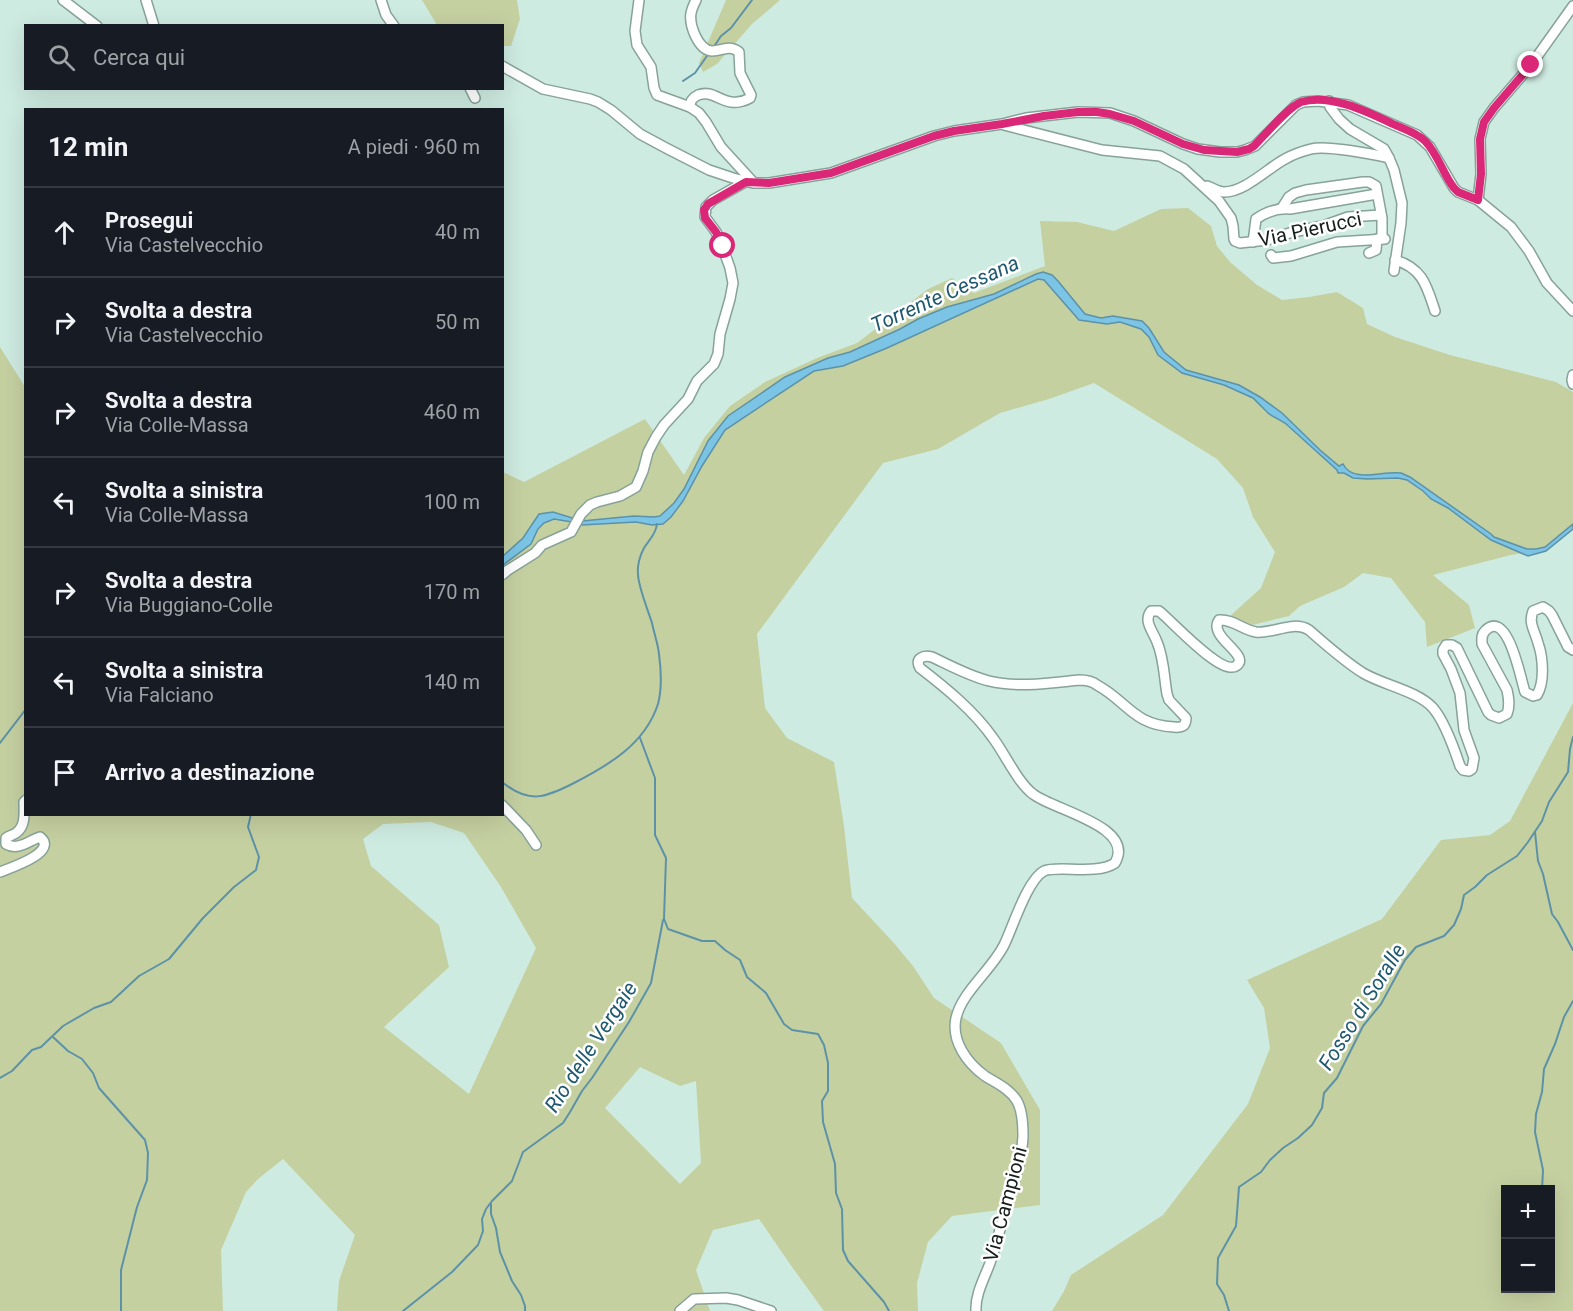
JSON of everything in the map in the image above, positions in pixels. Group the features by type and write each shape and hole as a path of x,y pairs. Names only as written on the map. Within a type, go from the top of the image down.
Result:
{"street":[{"path":"63,0 94,24"},
{"path":"146,0 153,24"},
{"path":"381,0 386,15 393,24"},
{"path":"639,0 635,31 637,45 651,67 657,95 690,107 699,113 721,147 749,182"},
{"path":"690,107 693,98 701,94 714,95 731,102 747,100 751,94 740,73 739,52 729,48 713,51 700,45 691,20 696,0"},
{"path":"1478,200 1481,174 1480,139 1484,122 1531,65 1573,6"},
{"path":"504,67 543,89 598,102 651,141 709,170 749,182 769,183 831,173 954,131 1044,116 1078,112 1110,114 1134,121 1198,149 1237,152 1254,146 1296,105 1308,101 1329,101 1356,107 1417,135 1430,147 1454,188 1478,200 1510,227 1547,283 1573,311"},
{"path":"471,90 475,98"},
{"path":"1329,101 1338,119 1350,129 1384,149 1394,170 1402,203 1394,271"},
{"path":"1002,124 1102,150 1160,156 1184,170 1198,182 1224,192 1233,191 1249,183 1285,158 1312,148 1360,152 1389,158"},
{"path":"504,573 535,553 542,545 571,532 581,514 590,505 620,496 636,487 653,442 664,425 688,399 697,381 715,361 733,283 720,240 705,218 704,210 708,204 749,182"},
{"name":"Via Pierucci","path":"1198,182 1224,207 1232,222 1235,241 1240,243 1266,242 1348,217 1381,215"},
{"path":"1253,242 1256,219 1282,208 1295,193 1369,182 1377,190 1382,238 1376,250 1369,253"},
{"path":"1282,208 1290,210 1349,199 1377,190"},
{"path":"1348,217 1349,199"},
{"path":"1271,255 1273,258 1291,256 1338,242 1382,238"},
{"path":"1395,260 1414,268 1425,282 1435,311"},
{"path":"1573,375 1573,384"},
{"name":"Via Campioni","path":"976,1311 976,1300 994,1252 1014,1181 1023,1132 1021,1113 1015,1098 1003,1087 982,1074 960,1050 955,1028 956,1018 971,990 1001,951 1022,902 1038,876 1044,871 1053,869 1105,868 1115,863 1119,852 1112,835 1028,790 984,727 964,706 920,668 919,659 926,655 991,682 1029,684 1086,681 1100,686 1140,718 1160,725 1183,727 1186,718 1169,700 1159,645 1147,620 1148,614 1154,610 1158,611 1216,662 1230,667 1235,667 1239,658 1217,629 1216,625 1220,620 1226,620 1246,630 1256,632 1300,626 1309,630 1363,673 1427,703 1438,716 1460,766 1466,771 1472,769 1474,758 1466,738 1456,681 1443,654 1444,647 1452,645 1457,648 1488,712 1491,716 1499,718 1507,714 1509,697 1482,644 1482,637 1486,630 1497,628 1504,631 1512,648 1525,692 1533,696 1541,687 1541,673 1540,650 1530,620 1533,611 1543,607 1549,611 1568,647 1573,650"},
{"path":"504,807 526,830 536,845"},
{"path":"0,872 39,854 43,848 45,843 40,837 18,847 6,844 6,838 16,832 24,816"},
{"path":"680,1311 694,1299 726,1298 771,1311"}],"green space":[{"path":"422,0 517,0 520,19 511,46 504,46 504,24 436,24"},
{"path":"726,0 780,0 752,24 717,64 703,72 699,63"},
{"path":"1188,208 1211,226 1217,246 1230,262 1257,285 1282,300 1337,292 1363,308 1367,324 1395,337 1450,355 1556,382 1573,392 1573,528 1546,549 1511,555 1433,575 1469,605 1475,628 1427,647 1425,622 1391,578 1363,573 1344,587 1300,606 1289,616 1252,625 1230,616 1261,588 1275,552 1253,517 1243,488 1217,459 1094,383 1000,413 938,449 883,463 757,634 765,708 787,738 834,762 852,898 913,966 934,998 1001,1043 1040,1110 1040,1205 952,1216 928,1242 917,1283 918,1311 824,1311 759,1219 713,1230 696,1270 710,1311 337,1311 339,1281 355,1235 283,1159 246,1192 221,1250 223,1311 0,1311 0,347 24,385 24,816 504,816 504,472 524,482 645,419 684,475 704,438 730,406 765,382 817,358 857,343 928,289 952,278 974,293 1045,266 1040,221 1077,222 1114,231 1161,209","holes":["431,822 464,833 501,887 536,948 469,1094 384,1027 449,967 439,925 371,866 363,839 383,824","640,1067 680,1086 696,1081 701,1163 680,1184 605,1108"]},
{"path":"1573,703 1573,1311 1052,1311 1071,1275 1163,1215 1248,1104 1270,1048 1264,1008 1247,980 1382,919 1441,840 1490,835 1510,821"}],"water":[{"path":"1043,272 1052,275 1085,314 1101,318 1113,316 1142,321 1164,352 1186,370 1239,385 1260,397 1282,413 1339,466 1343,464 1348,470 1361,475 1401,473 1410,477 1494,537 1527,549 1545,547 1573,524 1573,529 1546,551 1528,556 1491,540 1407,480 1353,478 1344,473 1338,473 1285,423 1269,414 1253,398 1224,385 1182,373 1158,355 1149,337 1141,329 1120,322 1107,324 1079,320 1044,280 1038,279 887,348 843,366 814,371 725,430 683,501 663,524 652,525 636,522 582,525 554,519 544,523 538,529 531,544 504,564 504,555 523,538 539,514 553,512 582,521 660,516 674,503 684,489 708,441 728,416 785,377 828,358 850,352 947,307 994,294"}],"waterway":[{"path":"713,48 752,0"},
{"path":"683,81 695,73 709,53"},
{"path":"504,783 521,794 529,796 546,795 564,788 613,761 635,742 652,718 660,692 660,660 652,623 640,585 638,564 657,524"},
{"path":"0,743 24,712"},
{"name":"Fosso di Soralle","path":"1229,1311 1224,1295 1217,1284 1218,1258 1236,1226 1239,1187 1261,1172 1283,1148 1312,1125 1322,1108 1324,1093 1337,1078 1363,1026 1381,1004 1405,960 1416,947 1444,936 1454,925 1464,895 1487,875 1517,856 1528,842 1568,772 1573,737"},
{"path":"640,738 655,778 655,835 666,858 664,919 668,929 702,941 715,941 740,960 747,977 766,993 784,1024 792,1030 818,1034 824,1045 828,1063 828,1091 822,1101 823,1122 835,1164 836,1193 842,1209 843,1250 848,1261 884,1302 889,1311"},
{"path":"0,1078 12,1071 32,1050 41,1047 63,1026 94,1008 111,1002 139,976 169,959 203,918 234,887 256,870 259,857 248,827 251,816"},
{"path":"1535,832 1538,861 1552,914 1573,950"},
{"name":"Rio delle Vergaie","path":"403,1311 452,1272 478,1245 483,1231 482,1219 486,1209 512,1181 523,1152 563,1123 629,1022 651,983 663,920"},
{"path":"1542,1185 1543,1170 1535,1132 1536,1114 1542,1092 1544,1069 1564,1017 1573,1001"},
{"path":"53,1037 68,1051 82,1059 93,1073 99,1088 145,1140 148,1153 147,1180 137,1207 121,1270 121,1311"},
{"path":"491,1204 491,1214 500,1252 512,1281 521,1295 525,1311"}],"route":[{"path":"723,246 705,218 704,210 708,204 746,182 769,183 831,173 954,131 1026,118 1078,112 1110,114 1134,121 1183,144 1204,150 1242,152 1254,146 1296,105 1303,102 1322,101 1348,105 1411,132 1425,141 1454,188 1478,200 1481,174 1480,139 1484,122 1531,65"}],"water label":[{"name":"Torrente Cessana","path":"945,294"}]}
